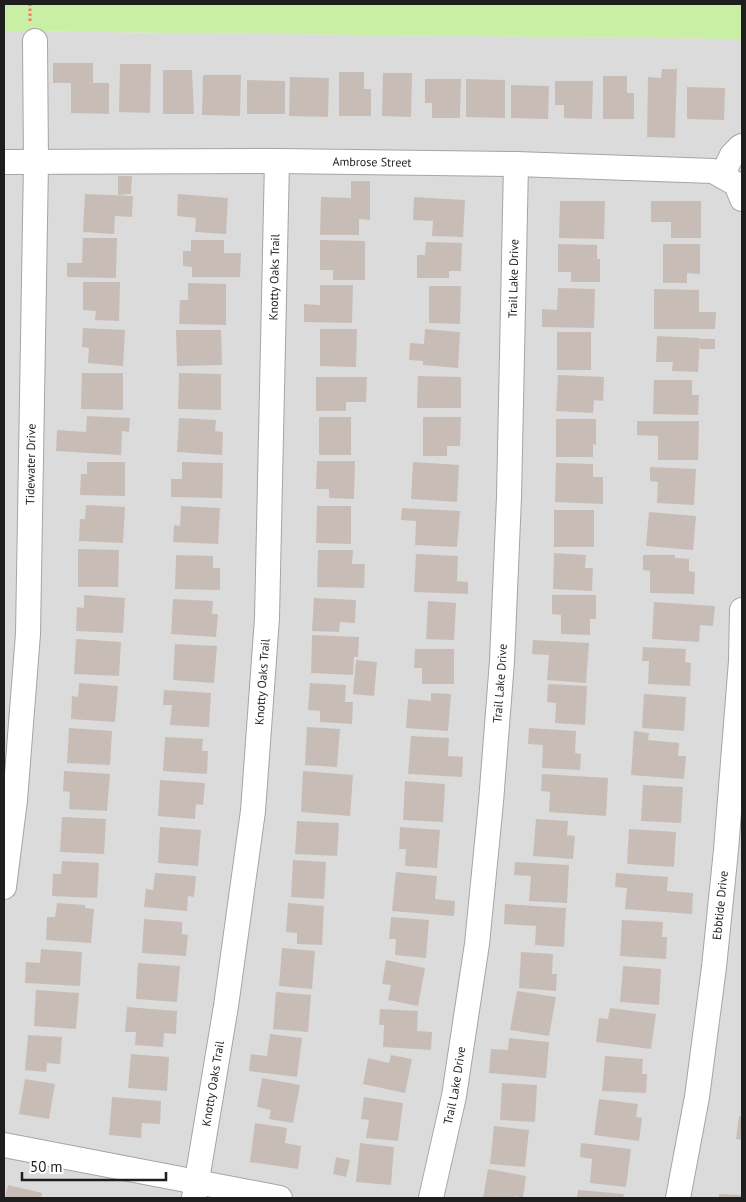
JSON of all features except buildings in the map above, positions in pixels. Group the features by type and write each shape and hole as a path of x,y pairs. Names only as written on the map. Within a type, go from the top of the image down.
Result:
{"street":[{"name":"Tidewater Drive","path":"4,887 15,800 28,634 36,163 32,31"},
{"path":"737,191 732,155 742,146"},
{"name":"Ambrose Street","path":"4,162 516,164 713,170 737,191"},
{"name":"Knotty Oaks Trail","path":"195,1190 226,1006 253,811 267,618 277,162"},
{"name":"Trail Lake Drive","path":"431,1198 454,1096 476,953 491,802 502,661 510,497 516,164"},
{"name":"Ebbtide Drive","path":"678,1198 697,1096 714,967 726,850 741,661 742,610"},
{"path":"4,1145 195,1190 280,1198"}],"path":[{"path":"30,4 32,31"}],"shaded area":[{"path":"4,31 742,39 742,1198 4,1198"}],"green space":[{"path":"4,4 742,4 742,39 4,31"}]}
